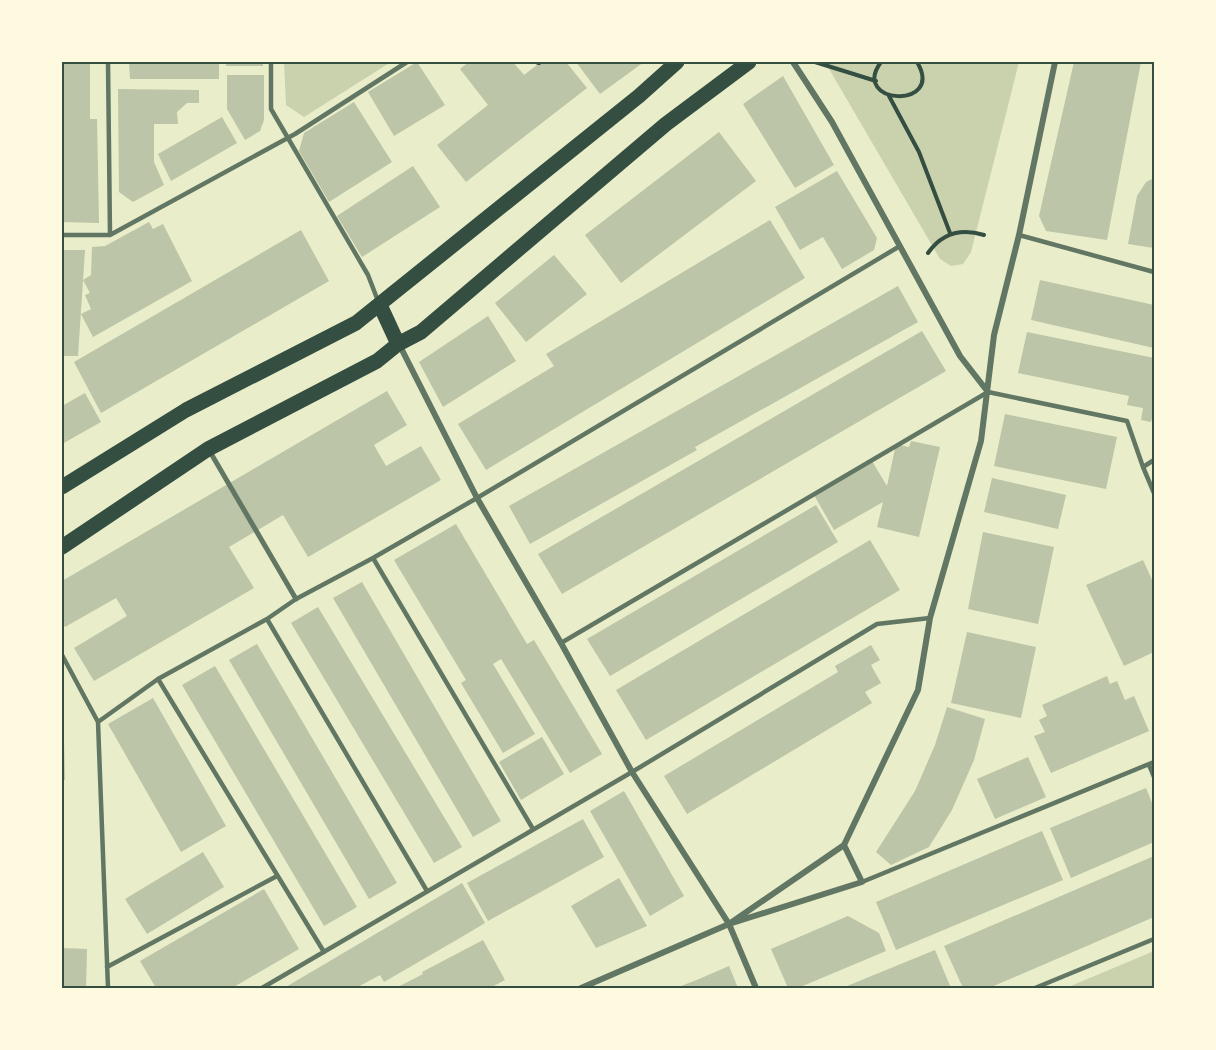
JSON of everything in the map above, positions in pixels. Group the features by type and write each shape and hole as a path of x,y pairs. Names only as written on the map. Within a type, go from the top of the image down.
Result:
{"main road":[{"path":"62,487 186,410 356,323 639,96 677,62"},
{"path":"62,547 208,449 377,361 398,344 421,332 666,124 749,62"},
{"path":"380,305 398,344"}],"street":[{"path":"793,62 832,122 960,356 988,392"},
{"path":"729,924 844,845 918,690 930,618 981,441 994,335 1019,235 1055,62"},
{"path":"398,344 477,498 632,772 729,924 756,988"},
{"path":"208,449 296,599"},
{"path":"581,988 729,924 862,882 844,845"}],"lane":[{"path":"108,62 110,235"},
{"path":"271,62 271,109 368,275 380,305"},
{"path":"62,235 110,235 288,138 407,62"},
{"path":"1019,235 1155,272"},
{"path":"98,722 158,679 477,498 900,245"},
{"path":"561,643 988,392 1126,421 1155,493"},
{"path":"1143,467 1155,460"},
{"path":"373,558 532,829"},
{"path":"262,988 632,772 877,624 930,618"},
{"path":"267,619 427,891"},
{"path":"62,655 98,722 108,988"},
{"path":"158,679 324,952"},
{"path":"862,882 1152,764 1155,777"},
{"path":"107,967 277,876"},
{"path":"1035,988 1155,939"}],"path":[{"path":"815,62 876,81"},
{"path":"882,62 876,70 876,81 880,90 889,96 900,98 916,91 921,83 922,76 917,62"},
{"path":"889,96 919,152 950,233"},
{"path":"928,253 935,244 950,233 967,232 984,235"}],"green space":[{"path":"284,62 391,62 304,117 286,105"},
{"path":"825,62 1019,62 971,252 963,264 951,266 940,259"},
{"path":"1154,951 1154,988 1066,988"}],"building":[{"path":"62,62 90,62 90,119 97,119 99,223 62,222"},
{"path":"129,62 219,62 219,79 130,79"},
{"path":"226,62 263,62 263,66 226,66"},
{"path":"417,62 445,105 394,136 368,92"},
{"path":"469,62 513,62 524,75 541,62 566,62 587,88 466,182 437,145 488,105 460,69"},
{"path":"576,62 644,62 600,94"},
{"path":"1074,62 1141,62 1107,240 1046,231 1039,216"},
{"path":"227,75 264,75 264,120 260,131 245,140 227,109"},
{"path":"783,76 834,165 795,188 743,104"},
{"path":"118,89 199,90 199,103 187,103 177,112 178,124 154,124 154,162 164,185 133,202 119,192"},
{"path":"354,102 392,162 329,202 299,151 304,133"},
{"path":"222,117 237,143 171,181 158,154"},
{"path":"719,132 756,181 621,283 585,235"},
{"path":"413,166 440,207 362,257 337,216"},
{"path":"837,171 877,238 874,250 842,269 823,237 800,250 775,207"},
{"path":"1154,178 1154,248 1128,244 1137,196 1146,182"},
{"path":"770,220 805,278 486,470 458,424 554,366 546,354"},
{"path":"149,222 153,229 163,224 192,281 93,337 81,314 91,309 85,295 90,293 83,280 91,275 92,247 105,246"},
{"path":"301,230 329,281 101,413 74,362"},
{"path":"62,250 85,250 78,356 64,356 63,365 62,365"},
{"path":"554,255 587,294 526,342 495,303"},
{"path":"1040,280 1154,305 1154,348 1031,320"},
{"path":"898,286 918,322 695,447 697,450 530,544 509,506"},
{"path":"488,316 516,361 443,407 419,362"},
{"path":"922,331 946,371 562,594 538,554"},
{"path":"1027,332 1154,358 1154,411 1151,422 1141,420 1143,408 1127,405 1129,396 1018,373"},
{"path":"387,391 407,425 374,445 386,466 421,446 441,480 308,557 283,515 229,547 254,588 94,681 74,648 127,616 116,598 65,627 62,621 62,581"},
{"path":"85,393 101,422 62,444 62,406"},
{"path":"1005,414 1117,437 1106,489 994,466"},
{"path":"911,441 940,447 919,537 877,527 883,502 834,530 814,495 872,461 887,486 896,444 909,447"},
{"path":"992,478 1066,495 1058,529 984,512"},
{"path":"816,505 838,542 610,676 587,639"},
{"path":"456,524 527,644 534,640 602,754 570,773 501,659 493,664 535,734 503,753 461,683 466,680 394,560"},
{"path":"983,532 1054,547 1038,624 968,609"},
{"path":"870,540 900,590 646,740 616,690"},
{"path":"1143,560 1154,584 1154,652 1124,666 1086,585"},
{"path":"362,582 501,821 473,837 333,598"},
{"path":"318,607 462,847 434,863 291,623"},
{"path":"967,632 1036,647 1021,718 951,703"},
{"path":"257,644 397,883 369,899 229,660"},
{"path":"871,645 880,660 871,665 881,683 865,692 872,703 687,814 664,776 838,672 835,666"},
{"path":"215,666 357,907 324,926 182,685"},
{"path":"1107,676 1110,684 1117,681 1125,700 1134,696 1149,731 1051,773 1034,736 1045,732 1039,720 1047,716 1042,705"},
{"path":"153,698 226,826 181,852 108,724"},
{"path":"947,707 985,719 974,760 952,810 929,847 891,865 876,852 915,791 935,745"},
{"path":"542,737 564,774 521,800 499,762"},
{"path":"62,739 64,739 65,780 62,780"},
{"path":"1028,757 1046,797 995,819 977,779"},
{"path":"1146,788 1154,808 1154,842 1071,878 1050,828"},
{"path":"624,791 684,896 650,916 590,811"},
{"path":"583,819 604,857 488,921 467,883"},
{"path":"1042,831 1063,880 896,950 876,902"},
{"path":"203,852 224,887 147,934 125,899"},
{"path":"1154,856 1154,917 989,988 963,988 944,946"},
{"path":"619,878 647,926 596,948 571,906"},
{"path":"462,883 485,923 465,935 384,982 380,975 356,988 284,988"},
{"path":"264,889 299,949 232,988 156,988 140,961"},
{"path":"848,916 879,933 886,951 798,988 788,988 771,949"},
{"path":"483,940 505,980 490,988 396,988 423,974 422,972"},
{"path":"62,948 87,949 86,988 62,988"},
{"path":"935,950 951,988 842,988"},
{"path":"729,966 738,988 676,988 699,979"}]}
